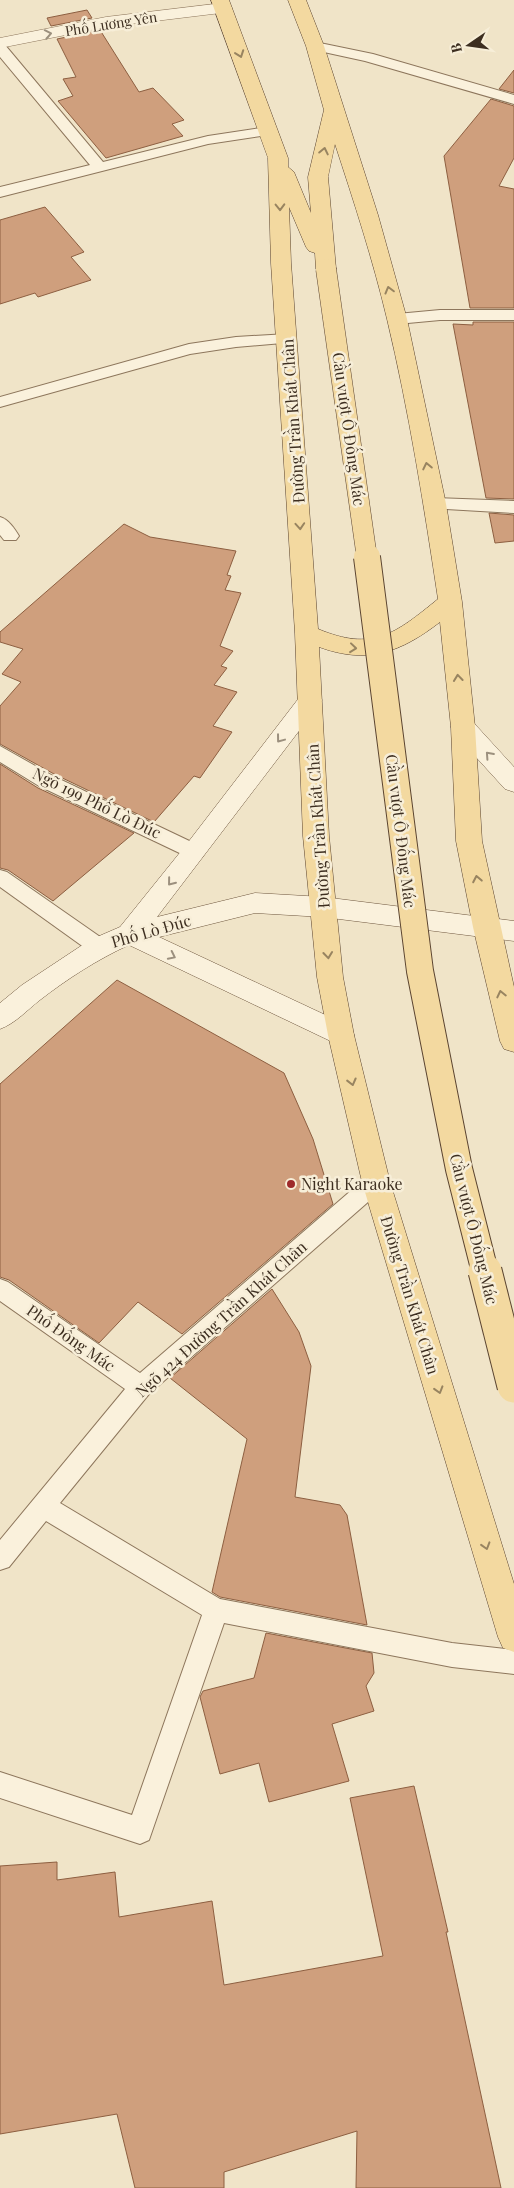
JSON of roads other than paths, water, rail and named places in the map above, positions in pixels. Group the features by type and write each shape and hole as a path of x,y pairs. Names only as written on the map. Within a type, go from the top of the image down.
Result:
{"main road":[{"path":"297,0 315,46 333,109 368,215 396,319 435,504 450,602 463,727 469,841 486,927 514,1041"},
{"name":"Đường Trần Khát Chân","path":"221,4 278,158 281,263 288,339 307,633 316,836 330,977 341,1035 376,1182 514,1637"},
{"name":"Cầu vượt Ô Đống Mác","path":"333,109 318,177 326,269 362,518 420,971 459,1169 514,1386"},
{"name":"Cầu vượt Ô Đống Mác","path":"278,158 326,269"},
{"path":"307,633 330,645 358,649 378,647 404,637 450,602"}],"street":[{"name":"Phố Lương Yên","path":"0,43 106,22 221,4"},
{"path":"310,700 195,852 128,934 341,1035"},
{"path":"463,727 514,783"},
{"name":"Phố Lò Đúc","path":"0,1018 31,992 99,947 128,934 255,903 323,906 514,931"}],"lane":[{"path":"315,46 368,57 514,100"},
{"path":"0,48 99,167"},
{"path":"0,192 208,140 268,131"},
{"path":"396,319 440,315 514,315"},
{"path":"0,402 188,349 236,342 288,339"},
{"path":"435,504 514,507"},
{"name":"Ngõ 199 Phố Lò Đúc","path":"0,753 46,781 195,852"},
{"path":"0,877 99,947"},
{"name":"Ngõ 424 Đường Trần Khát Chân","path":"0,1559 141,1387 376,1182"},
{"name":"Phố Đống Mác","path":"0,1289 141,1387"},
{"path":"44,1506 216,1610 452,1655 514,1662"},
{"path":"0,1785 140,1831 216,1610"}],"place":[{"name":"Night Karaoke","path":"291,1184"}]}
